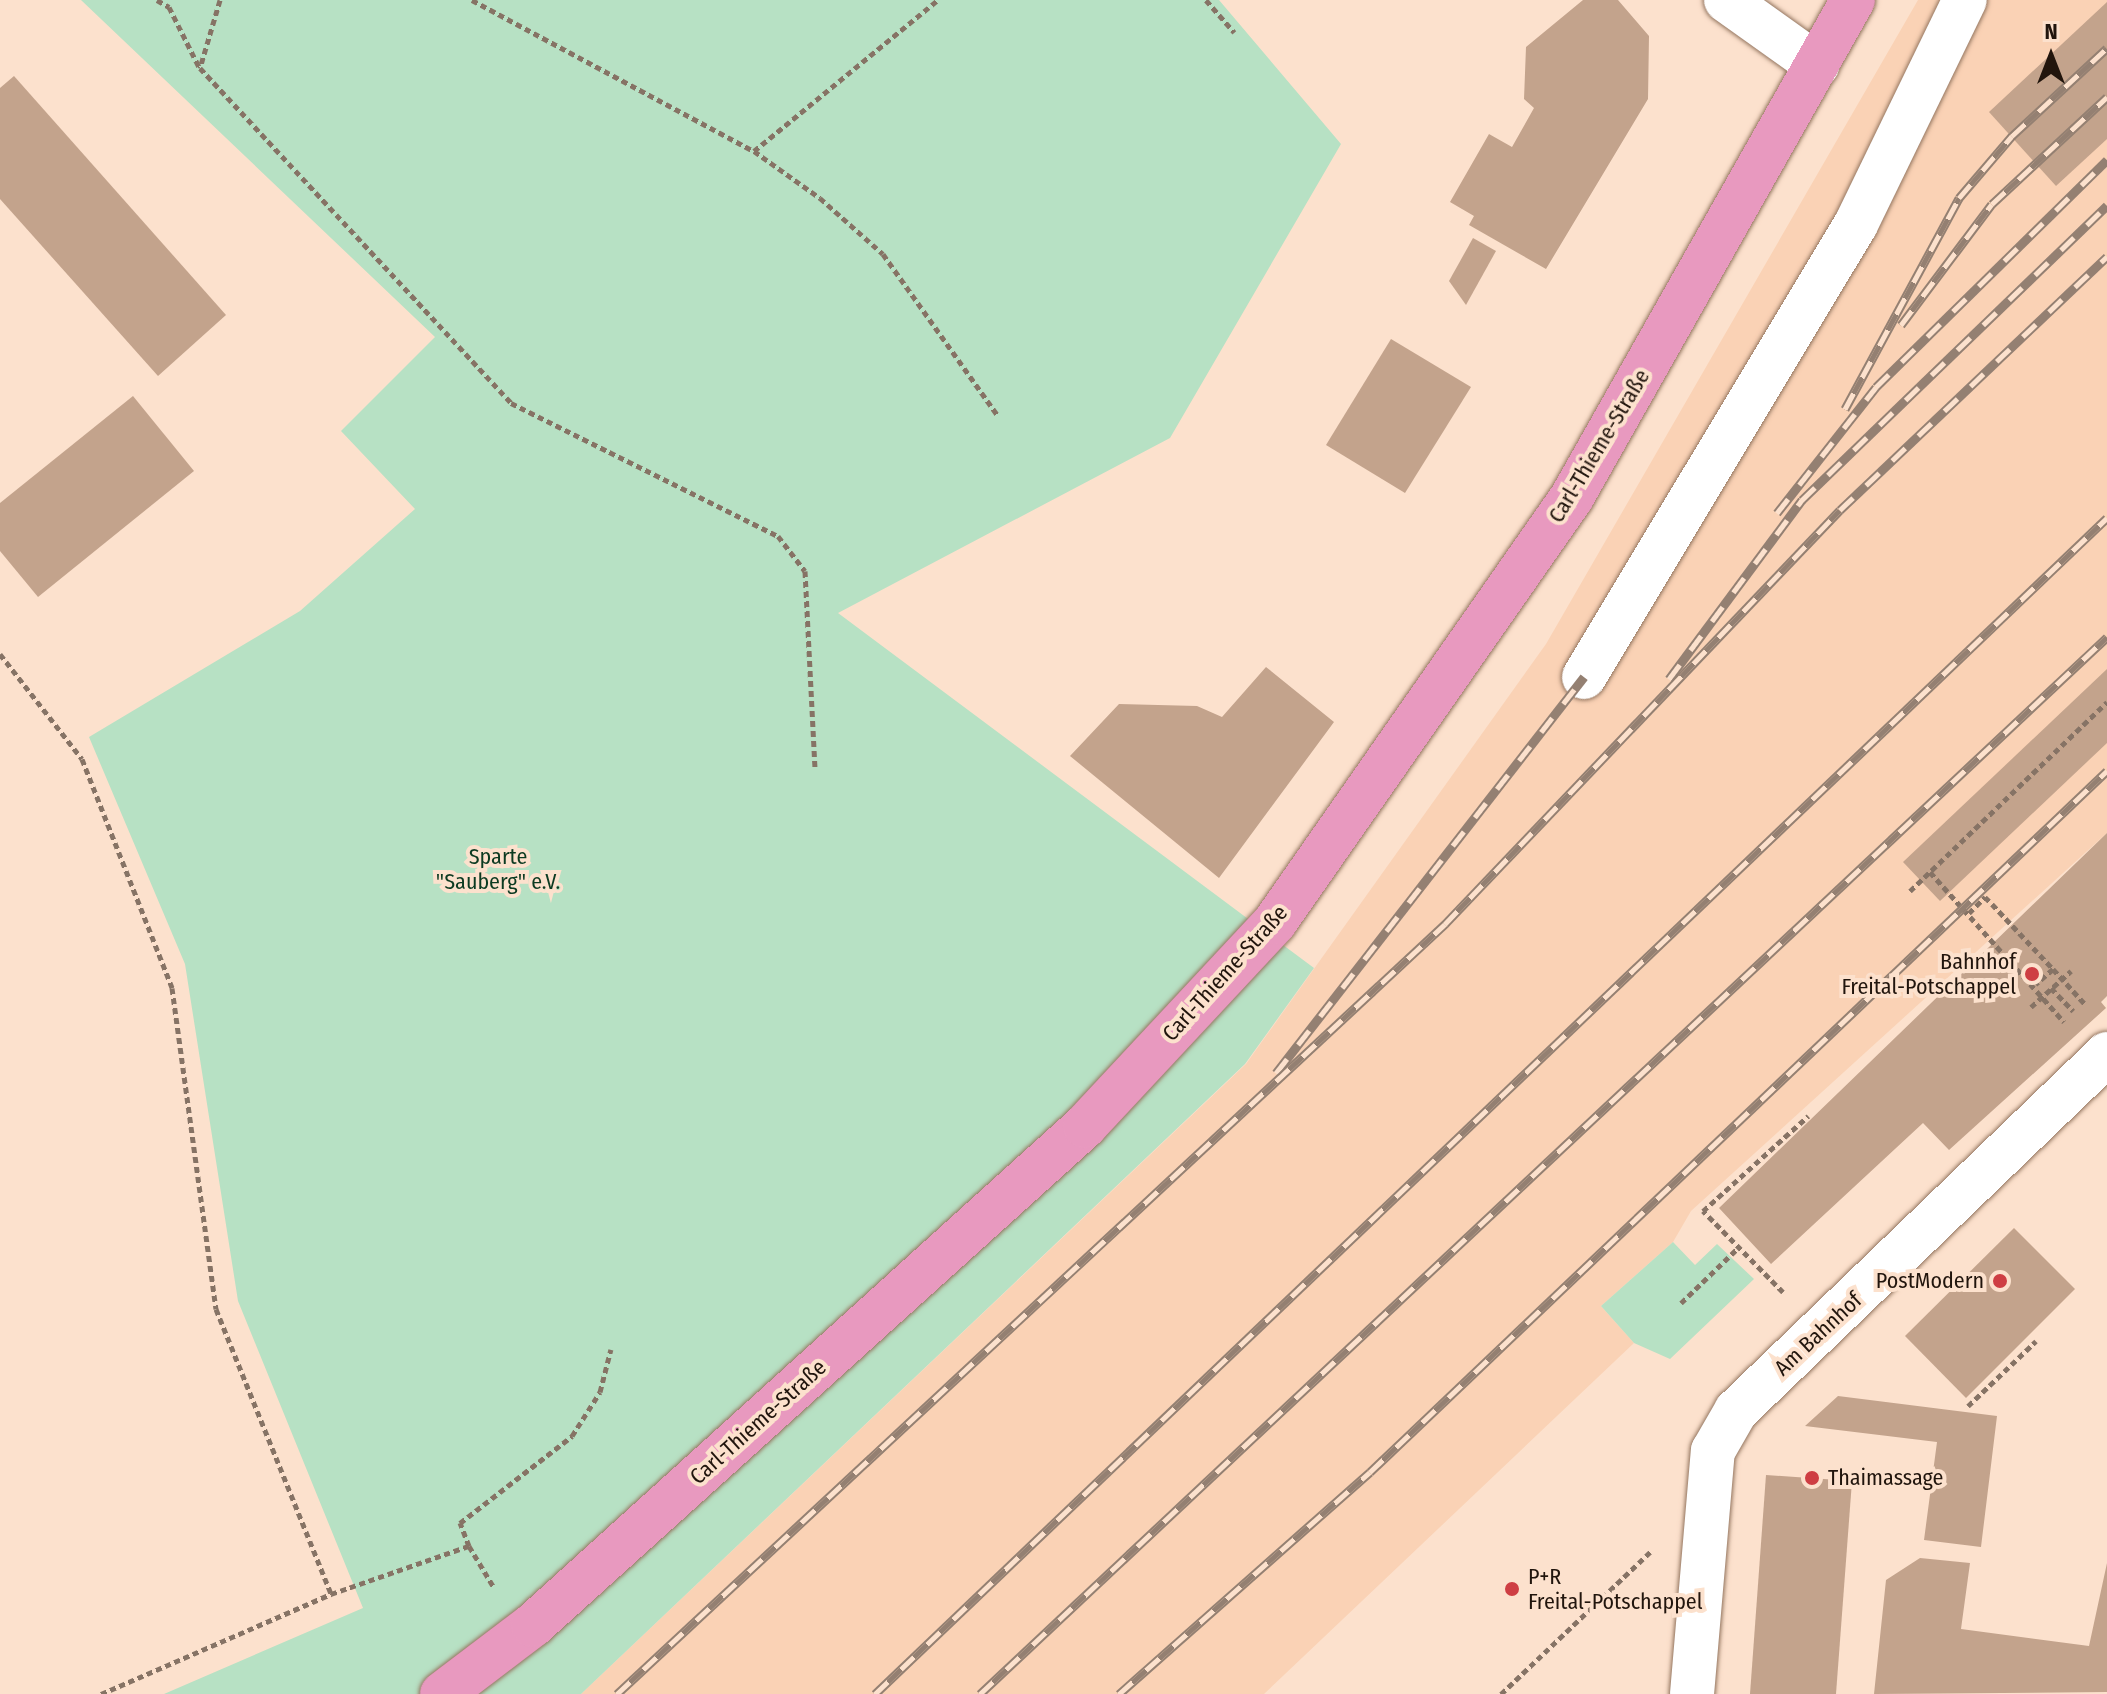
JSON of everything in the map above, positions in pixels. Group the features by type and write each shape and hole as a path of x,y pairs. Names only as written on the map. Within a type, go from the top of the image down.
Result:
{"main road":[{"name":"Carl-Thieme-Straße","path":"442,1694 533,1625 1085,1126 1275,922 1572,497 1853,0"}],"street":[{"path":"1726,0 1817,65"},
{"path":"1584,677 1856,224 1965,0"},
{"name":"Am Bahnhof","path":"1692,1694 1713,1451 1736,1411 2099,1060"}],"path":[{"path":"157,0 169,7 200,68 511,403 778,536 805,571 815,768"},
{"path":"200,68 220,0"},
{"path":"472,0 754,151 883,254 998,416"},
{"path":"754,151 938,0"},
{"path":"1206,0 1234,32"},
{"path":"0,654 82,759 172,988 216,1309 331,1594"},
{"path":"1910,891 2107,702"},
{"path":"1930,872 2036,984 2041,998 2068,1026"},
{"path":"1969,913 1985,897 2062,979 2099,1060"},
{"path":"2036,984 2053,969"},
{"path":"2031,1007 2071,971"},
{"path":"2051,988 2078,1016"},
{"path":"1789,1298 1703,1211 1808,1116"},
{"path":"1681,1303 1738,1248"},
{"path":"1968,1406 2036,1341"},
{"path":"498,1594 469,1546 460,1523 572,1436 600,1392 611,1349"},
{"path":"1501,1694 1659,1544"},
{"path":"101,1694 331,1594 469,1546"}],"shaded area":[{"path":"1918,0 2107,0 2107,833 1691,1211 1673,1242 1601,1306 1634,1343 1264,1694 581,1694 1246,1064 1546,644"}],"green space":[{"name":"Sparte \"Sauberg\" e.V.","path":"81,0 1219,0 1341,144 1170,438 838,613 1314,968 1245,1064 581,1694 164,1694 363,1608 238,1301 185,964 89,737 300,611 415,509 341,431 435,337"},
{"path":"1673,1242 1695,1265 1717,1244 1754,1279 1670,1359 1634,1343 1601,1306"}],"building":[{"path":"1583,0 1618,0 1649,36 1648,99 1546,269 1469,225 1474,216 1450,202 1489,134 1512,147 1534,108 1524,99 1526,47"},
{"path":"2107,2 2107,139 2056,186 1989,112"},
{"path":"14,76 226,315 158,376 0,199 0,88"},
{"path":"1473,238 1496,251 1466,305 1449,281"},
{"path":"1391,339 1471,387 1405,493 1326,445"},
{"path":"133,396 194,471 38,597 0,551 0,503"},
{"path":"1266,667 1334,722 1219,878 1070,756 1119,704 1197,706 1222,717"},
{"path":"2107,669 2107,743 1940,901 1903,862"},
{"path":"2107,833 2107,996 2101,1002 2106,1008 1949,1150 1923,1123 1771,1264 1719,1208"},
{"path":"2014,1228 2075,1289 1966,1398 1905,1336"},
{"path":"1838,1396 1997,1416 1981,1547 1924,1540 1937,1442 1805,1426"},
{"path":"1766,1475 1852,1481 1836,1694 1750,1694"},
{"path":"1920,1558 1970,1563 1961,1629 2089,1646 2107,1563 2107,1692 1874,1694 1886,1580"}],"railway":[{"path":"1845,409 1959,198 2012,136 2107,48"},
{"path":"1901,325 1992,204 2107,97"},
{"path":"1777,513 1876,387 2107,160"},
{"path":"1669,679 1802,500 2107,205"},
{"path":"617,1694 1445,924 1840,510 2107,257"},
{"path":"875,1694 2107,518"},
{"path":"980,1694 2107,637"},
{"path":"1276,1073 1584,677"},
{"path":"1119,1694 1370,1472 2107,771"}],"place":[{"name":"Bahnhof Freital-Potschappel","path":"2032,974"},
{"name":"PostModern","path":"2000,1281"},
{"name":"Thaimassage","path":"1812,1478"},
{"name":"P+R Freital-Potschappel","path":"1512,1589"}]}
